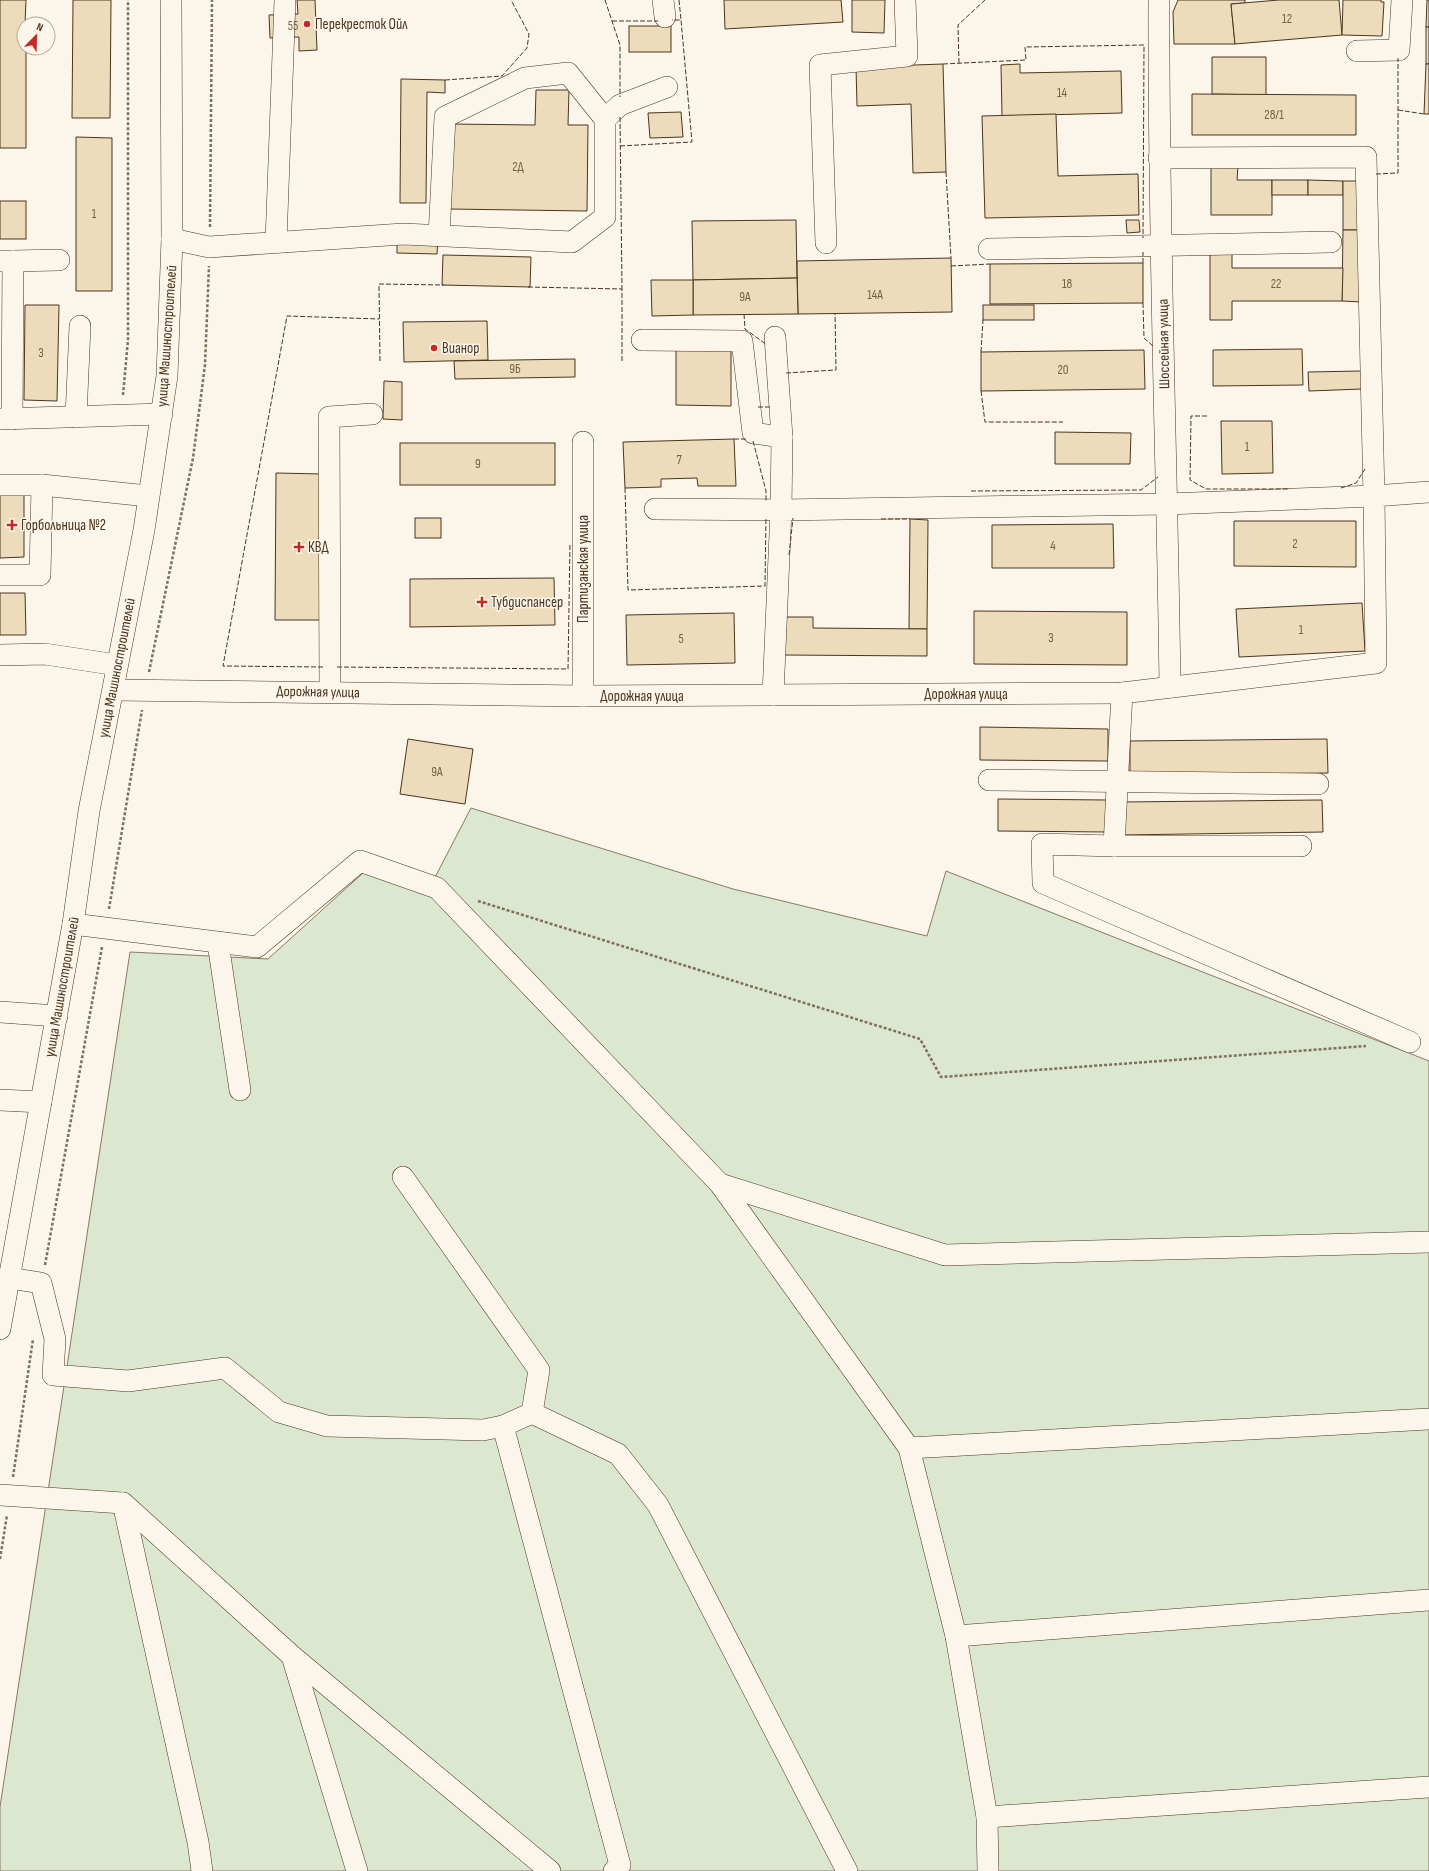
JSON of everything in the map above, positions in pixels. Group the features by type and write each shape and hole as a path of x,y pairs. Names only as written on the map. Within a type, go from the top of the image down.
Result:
{"street":[{"name":"улица Машиностроителей","path":"0,1330 73,924 89,811 114,690 144,530 167,376 172,239 171,0"},
{"path":"276,242 285,0"},
{"path":"826,243 820,65 907,56 905,0"},
{"name":"Шоссейная улица","path":"1159,0 1159,158 1168,504 1170,687"},
{"path":"1357,51 1399,50 1402,0"},
{"path":"172,239 209,247 403,234 439,236 572,242 605,217 606,119 568,73 525,78 446,117 439,236"},
{"path":"606,119 620,105 667,87"},
{"path":"1159,158 1366,157 1374,496"},
{"path":"989,249 1331,242"},
{"path":"58,260 6,261 6,419 162,414"},
{"path":"76,416 80,326"},
{"path":"772,695 781,510 782,436 775,337"},
{"path":"642,340 742,341 752,433 782,436"},
{"path":"330,692 328,417 372,414"},
{"name":"Партизанская улица","path":"583,442 583,696"},
{"path":"0,484 42,485 148,496"},
{"path":"0,575 40,575 42,485"},
{"path":"655,509 781,510 1168,504 1374,496 1429,492"},
{"name":"Дорожная улица","path":"114,690 146,689 583,696 1122,693 1376,663 1374,496"},
{"path":"0,655 45,654 118,665"},
{"path":"1114,846 1122,693"},
{"path":"990,780 1318,784"},
{"path":"1301,846 1114,846 1042,844 1043,882 1410,1042"},
{"path":"73,924 257,947 360,861 437,888 720,1184 909,1448 956,1636 987,1817 988,1871"},
{"path":"218,943 240,1090"},
{"path":"0,1012 57,1016"},
{"path":"0,1100 40,1102"},
{"path":"403,1177 539,1370 532,1413"},
{"path":"720,1184 945,1256 1429,1242"},
{"path":"9,1278 41,1283 56,1339 53,1374 128,1381 225,1368 279,1412 326,1426 483,1430 503,1426 532,1413 618,1454 658,1505 848,1871"},
{"path":"909,1448 1429,1420"},
{"path":"503,1426 619,1869"},
{"path":"5,1496 122,1503 292,1656 550,1871"},
{"path":"122,1503 198,1842 202,1871"},
{"path":"956,1636 1429,1600"},
{"path":"292,1656 357,1871"},
{"path":"987,1817 1429,1787"}],"path":[{"path":"121,415 128,340 128,0"},
{"path":"41,1283 106,928 146,689 193,458 205,366 209,247 212,0"},
{"path":"475,900 920,1039 941,1078 1370,1045"},
{"path":"0,1559 5,1496 33,1338"}],"green space":[{"path":"471,808 733,889 927,936 946,871 1429,1061 1429,1871 0,1871 0,1807 130,952 268,959 374,863 432,883"}],"building":[{"path":"0,0 26,0 25,16 16,16 16,56 26,56 26,148 0,148"},
{"path":"73,0 111,0 110,118 72,118"},
{"path":"297,0 315,0 317,50 299,51 299,37 270,38 269,15 298,14"},
{"path":"724,0 841,0 843,22 725,29"},
{"path":"852,0 885,0 884,33 852,32"},
{"path":"1178,0 1245,0 1245,3 1231,4 1235,44 1174,44 1173,12"},
{"path":"1279,0 1339,0 1342,35 1235,44 1231,4"},
{"path":"1343,0 1381,0 1381,2 1384,2 1382,36 1342,35"},
{"path":"1427,0 1429,0 1429,27 1426,27"},
{"path":"629,26 671,26 671,52 629,52"},
{"path":"1426,27 1429,27 1429,64 1426,64"},
{"path":"1212,57 1266,57 1266,95 1212,94"},
{"path":"943,64 946,172 913,173 911,104 857,106 856,67"},
{"path":"1020,64 1020,73 1121,71 1122,113 1002,116 1001,65"},
{"path":"1426,64 1429,64 1429,114 1424,114"},
{"path":"401,79 445,80 445,93 427,92 426,203 400,203"},
{"path":"536,90 569,90 568,125 588,125 587,211 449,209 450,124 535,125"},
{"path":"1192,94 1356,95 1356,135 1192,135"},
{"path":"681,112 683,137 650,138 648,113"},
{"path":"1056,114 1058,176 1138,174 1139,215 985,218 982,116"},
{"path":"76,137 112,138 112,291 76,291"},
{"path":"1211,166 1238,166 1237,180 1272,180 1272,215 1211,215"},
{"path":"1272,180 1308,180 1308,195 1272,195"},
{"path":"1308,180 1343,181 1343,195 1308,195"},
{"path":"1343,181 1363,181 1362,230 1343,230"},
{"path":"0,201 26,201 26,239 0,239"},
{"path":"796,220 797,278 693,280 692,221"},
{"path":"1126,220 1139,220 1140,232 1127,233"},
{"path":"1343,230 1362,230 1362,302 1342,301"},
{"path":"397,237 438,238 437,254 397,253"},
{"path":"1210,254 1232,254 1232,268 1343,268 1342,301 1232,301 1232,320 1210,320"},
{"path":"443,255 531,257 530,287 442,285"},
{"path":"951,258 952,312 798,314 797,261"},
{"path":"1143,263 1143,303 990,304 990,264"},
{"path":"797,278 798,314 693,315 693,280"},
{"path":"651,280 693,280 693,315 652,316"},
{"path":"25,305 59,305 57,401 24,400"},
{"path":"983,305 1034,305 1034,320 983,320"},
{"path":"487,321 488,360 404,362 403,322"},
{"path":"676,348 731,348 731,406 676,405"},
{"path":"1302,349 1303,385 1213,386 1213,350"},
{"path":"1144,350 1145,389 981,391 981,352"},
{"path":"575,359 575,377 455,379 454,361"},
{"path":"1361,371 1362,389 1309,391 1308,372"},
{"path":"384,381 402,382 402,420 383,419"},
{"path":"1221,421 1272,421 1273,473 1222,474"},
{"path":"1055,432 1131,433 1130,464 1055,464"},
{"path":"734,439 736,486 698,486 697,478 661,479 661,487 625,488 623,442"},
{"path":"400,443 555,443 555,485 400,485"},
{"name":"КВД","path":"276,473 323,474 322,620 275,620"},
{"name":"Горбольница №2","path":"0,493 24,493 24,557 0,558"},
{"path":"415,518 441,518 441,538 415,538"},
{"path":"910,519 928,520 927,629 909,629"},
{"path":"1234,521 1356,521 1356,567 1234,566"},
{"path":"1113,524 1114,568 992,568 992,525"},
{"name":"Тубдиспансер","path":"554,578 555,625 410,627 410,579"},
{"path":"0,593 25,593 26,635 0,635"},
{"path":"1362,603 1365,651 1239,657 1236,609"},
{"path":"974,611 1127,612 1127,665 974,664"},
{"path":"734,613 735,663 627,665 626,615"},
{"path":"784,617 813,617 813,628 927,629 927,656 784,655"},
{"path":"980,727 1108,729 1108,761 980,760"},
{"path":"408,739 473,749 465,804 400,794"},
{"path":"1327,739 1328,773 1130,775 1130,741"},
{"path":"998,799 1107,800 1107,832 998,831"},
{"path":"1322,800 1323,832 1121,835 1121,802"}],"fence":[{"path":"445,80 502,76 527,48 529,34 511,0"},
{"path":"605,0 620,45 620,97"},
{"path":"679,0 681,20"},
{"path":"959,63 958,25 985,0"},
{"path":"620,146 692,142 681,20 672,20"},
{"path":"612,21 658,21"},
{"path":"943,64 1026,60 1025,47 1144,45 1143,238"},
{"path":"1376,174 1398,173 1398,58"},
{"path":"1398,110 1424,114"},
{"path":"620,117 622,289"},
{"path":"946,172 951,258"},
{"path":"1143,252 1143,263"},
{"path":"951,266 990,264"},
{"path":"380,361 379,284 444,285"},
{"path":"528,287 622,289 622,361"},
{"path":"1143,303 1144,338 1154,347"},
{"path":"786,373 836,370 835,313"},
{"path":"744,314 745,329 767,345"},
{"path":"323,667 223,666 287,316 379,319"},
{"path":"981,352 983,320"},
{"path":"981,391 985,422 1063,422"},
{"path":"758,407 772,407"},
{"path":"1207,416 1191,416 1190,480 1206,489 1290,489"},
{"path":"734,439 746,439"},
{"path":"753,441 766,491 766,501"},
{"path":"1341,488 1356,483 1365,469"},
{"path":"971,491 1141,490 1158,477"},
{"path":"625,488 628,590 765,586 766,517"},
{"path":"789,555 793,518"},
{"path":"881,519 910,519"},
{"path":"337,667 568,669 570,543"}],"place":[{"name":"Перекресток Ойл","path":"307,24"},
{"name":"Вианор","path":"434,348"},
{"name":"Горбольница №2","path":"12,525"},
{"name":"КВД","path":"299,547"},
{"name":"Тубдиспансер","path":"482,602"}]}
